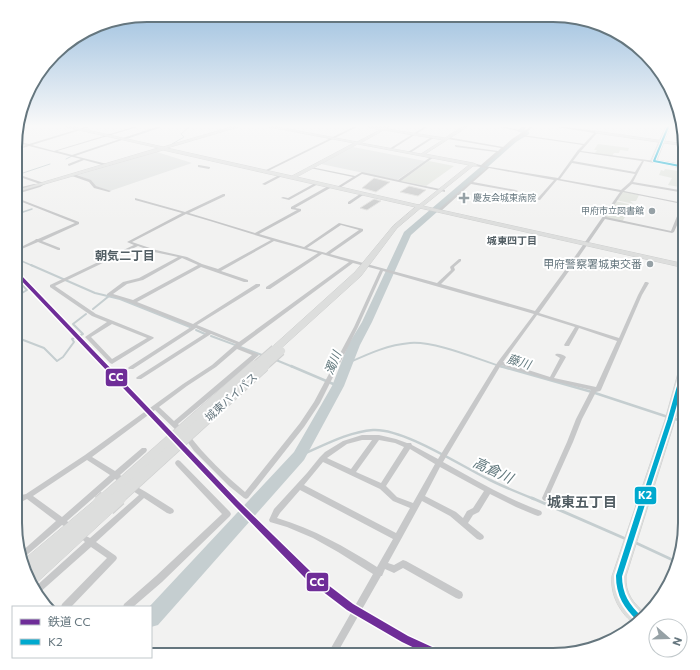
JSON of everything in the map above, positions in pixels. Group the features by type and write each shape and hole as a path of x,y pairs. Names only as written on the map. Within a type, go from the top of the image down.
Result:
{"highway":[{"path":"655,158 654,162 678,166"},
{"name":"城東バイパス","path":"35,576 104,506 278,350 350,289 400,227 425,206"},
{"path":"636,616 627,606 619,591 619,576 678,390"},
{"name":"城東バイパス","path":"30,565 104,506"}],"street":[{"path":"82,158 106,165"},
{"path":"22,190 129,158"},
{"path":"209,158 425,206"},
{"path":"267,171 292,158"},
{"path":"295,177 330,158"},
{"path":"399,181 431,158"},
{"path":"441,158 558,179 678,203"},
{"path":"482,166 491,158"},
{"path":"538,199 558,179 575,158"},
{"path":"624,158 654,162"},
{"path":"69,165 85,159"},
{"path":"335,648 379,573 440,462 499,365 587,243 622,191 631,183 643,161"},
{"path":"572,162 636,173"},
{"path":"425,206 442,190 475,164"},
{"path":"199,166 209,168"},
{"path":"441,209 488,167"},
{"path":"312,168 356,177"},
{"path":"267,171 678,263"},
{"path":"340,187 362,173 442,190"},
{"path":"73,174 90,182 95,187 109,191"},
{"path":"264,184 282,175"},
{"path":"22,177 43,184"},
{"path":"472,182 516,191"},
{"path":"283,198 288,199 318,183"},
{"path":"631,183 678,191"},
{"path":"22,190 43,184"},
{"path":"256,234 300,210 292,208 331,186"},
{"path":"349,203 364,193"},
{"path":"224,195 129,242 155,252 183,257 246,281"},
{"path":"136,199 274,240 397,273 620,340"},
{"path":"22,201 78,222 22,248"},
{"path":"604,218 672,232 678,218"},
{"path":"305,248 340,224 362,230 327,254"},
{"path":"37,240 59,249"},
{"path":"218,271 274,240"},
{"path":"111,322 88,337 112,362 151,338 94,315 52,286 137,245"},
{"path":"268,288 321,253"},
{"path":"174,424 211,392 232,377 256,355 209,333 134,302 109,294 126,283 141,279 183,257"},
{"path":"438,286 453,270 452,267 460,260"},
{"path":"22,498 28,496 87,457 214,366 238,346 352,261"},
{"path":"134,302 201,265"},
{"path":"155,407 174,424 196,449 231,484 246,496 302,425 317,403 382,270"},
{"path":"545,498 579,419 594,391 598,390 640,295 647,283"},
{"path":"131,368 258,285"},
{"path":"567,345 577,327"},
{"path":"139,378 209,333"},
{"path":"551,379 564,357 558,355"},
{"path":"499,365 594,391"},
{"path":"379,573 335,544 292,525 273,520 277,511 322,459 330,451 351,441 366,438 377,438 391,439 409,445 488,491 512,503 538,513"},
{"path":"352,473 377,438"},
{"path":"382,487 409,445"},
{"path":"26,552 63,523 114,475 144,450"},
{"path":"87,457 170,511"},
{"path":"322,459 382,487 395,499 415,507"},
{"path":"128,606 159,579 227,514 178,462"},
{"path":"299,486 398,538"},
{"path":"464,523 470,513 476,510 488,491"},
{"path":"40,587 89,540 144,494"},
{"path":"28,496 63,523"},
{"path":"421,497 453,514 480,537"},
{"path":"66,606 113,558 89,540"},
{"path":"384,564 394,569 403,564 459,595"}],"shaded area":[{"path":"135,158 177,158 192,163 110,191 95,186 92,181 78,175"},
{"path":"332,158 411,158 425,161 397,180 321,164"},
{"path":"429,161 454,166 426,186 401,181"},
{"path":"665,169 678,171 678,187 668,185 672,178 659,175 661,170 664,171"},
{"path":"622,191 639,195 636,201 630,201 634,204 616,200"},
{"path":"615,201 633,205 630,212 620,213 625,217 622,222 604,218"}],"building":[{"path":"374,178 390,182 376,192 362,188"},
{"path":"409,186 426,190 418,196 400,192"},
{"path":"374,199 381,201 367,210 360,208"}],"waterway":[{"name":"濁川","path":"152,617 299,456 338,386 354,345 367,322 407,234 494,158"},
{"path":"23,173 50,164"},
{"path":"22,212 32,209"},
{"path":"22,261 33,266"},
{"path":"31,265 95,293 109,296"},
{"path":"22,284 27,290 22,293"},
{"path":"93,309 109,296"},
{"path":"109,296 120,299 190,327"},
{"path":"22,340 44,348 57,361 63,357 74,342 72,339 83,334 73,324 86,314"},
{"path":"196,330 205,334"},
{"path":"211,336 262,355"},
{"name":"藤川","path":"348,363 370,353 386,348 402,344 420,343 456,351 500,366"},
{"path":"276,360 293,367"},
{"path":"291,366 338,386"},
{"name":"藤川","path":"500,366 592,392 668,417"},
{"name":"藤川","path":"673,418 678,420"},
{"name":"高倉川","path":"299,456 335,440 363,431 385,431 416,441 506,488 534,499"},
{"name":"高倉川","path":"532,498 626,539"},
{"name":"高倉川","path":"634,542 672,560"}],"rail line":[{"name":"CC","path":"22,279 236,503 308,575 350,607 405,639 425,648"}],"transit line":[{"name":"K2","path":"655,158 654,161 678,166"},
{"name":"K2","path":"636,616 624,600 620,589 619,576 678,392"}],"place":[{"name":"慶友会城東病院","path":"464,198"},
{"name":"甲府市立図書館","path":"652,211"},
{"name":"甲府警察署城東交番","path":"650,264"}],"district":[{"name":"城東四丁目","path":"512,240"},
{"name":"朝気二丁目","path":"125,256"},
{"name":"城東五丁目","path":"582,502"}]}
